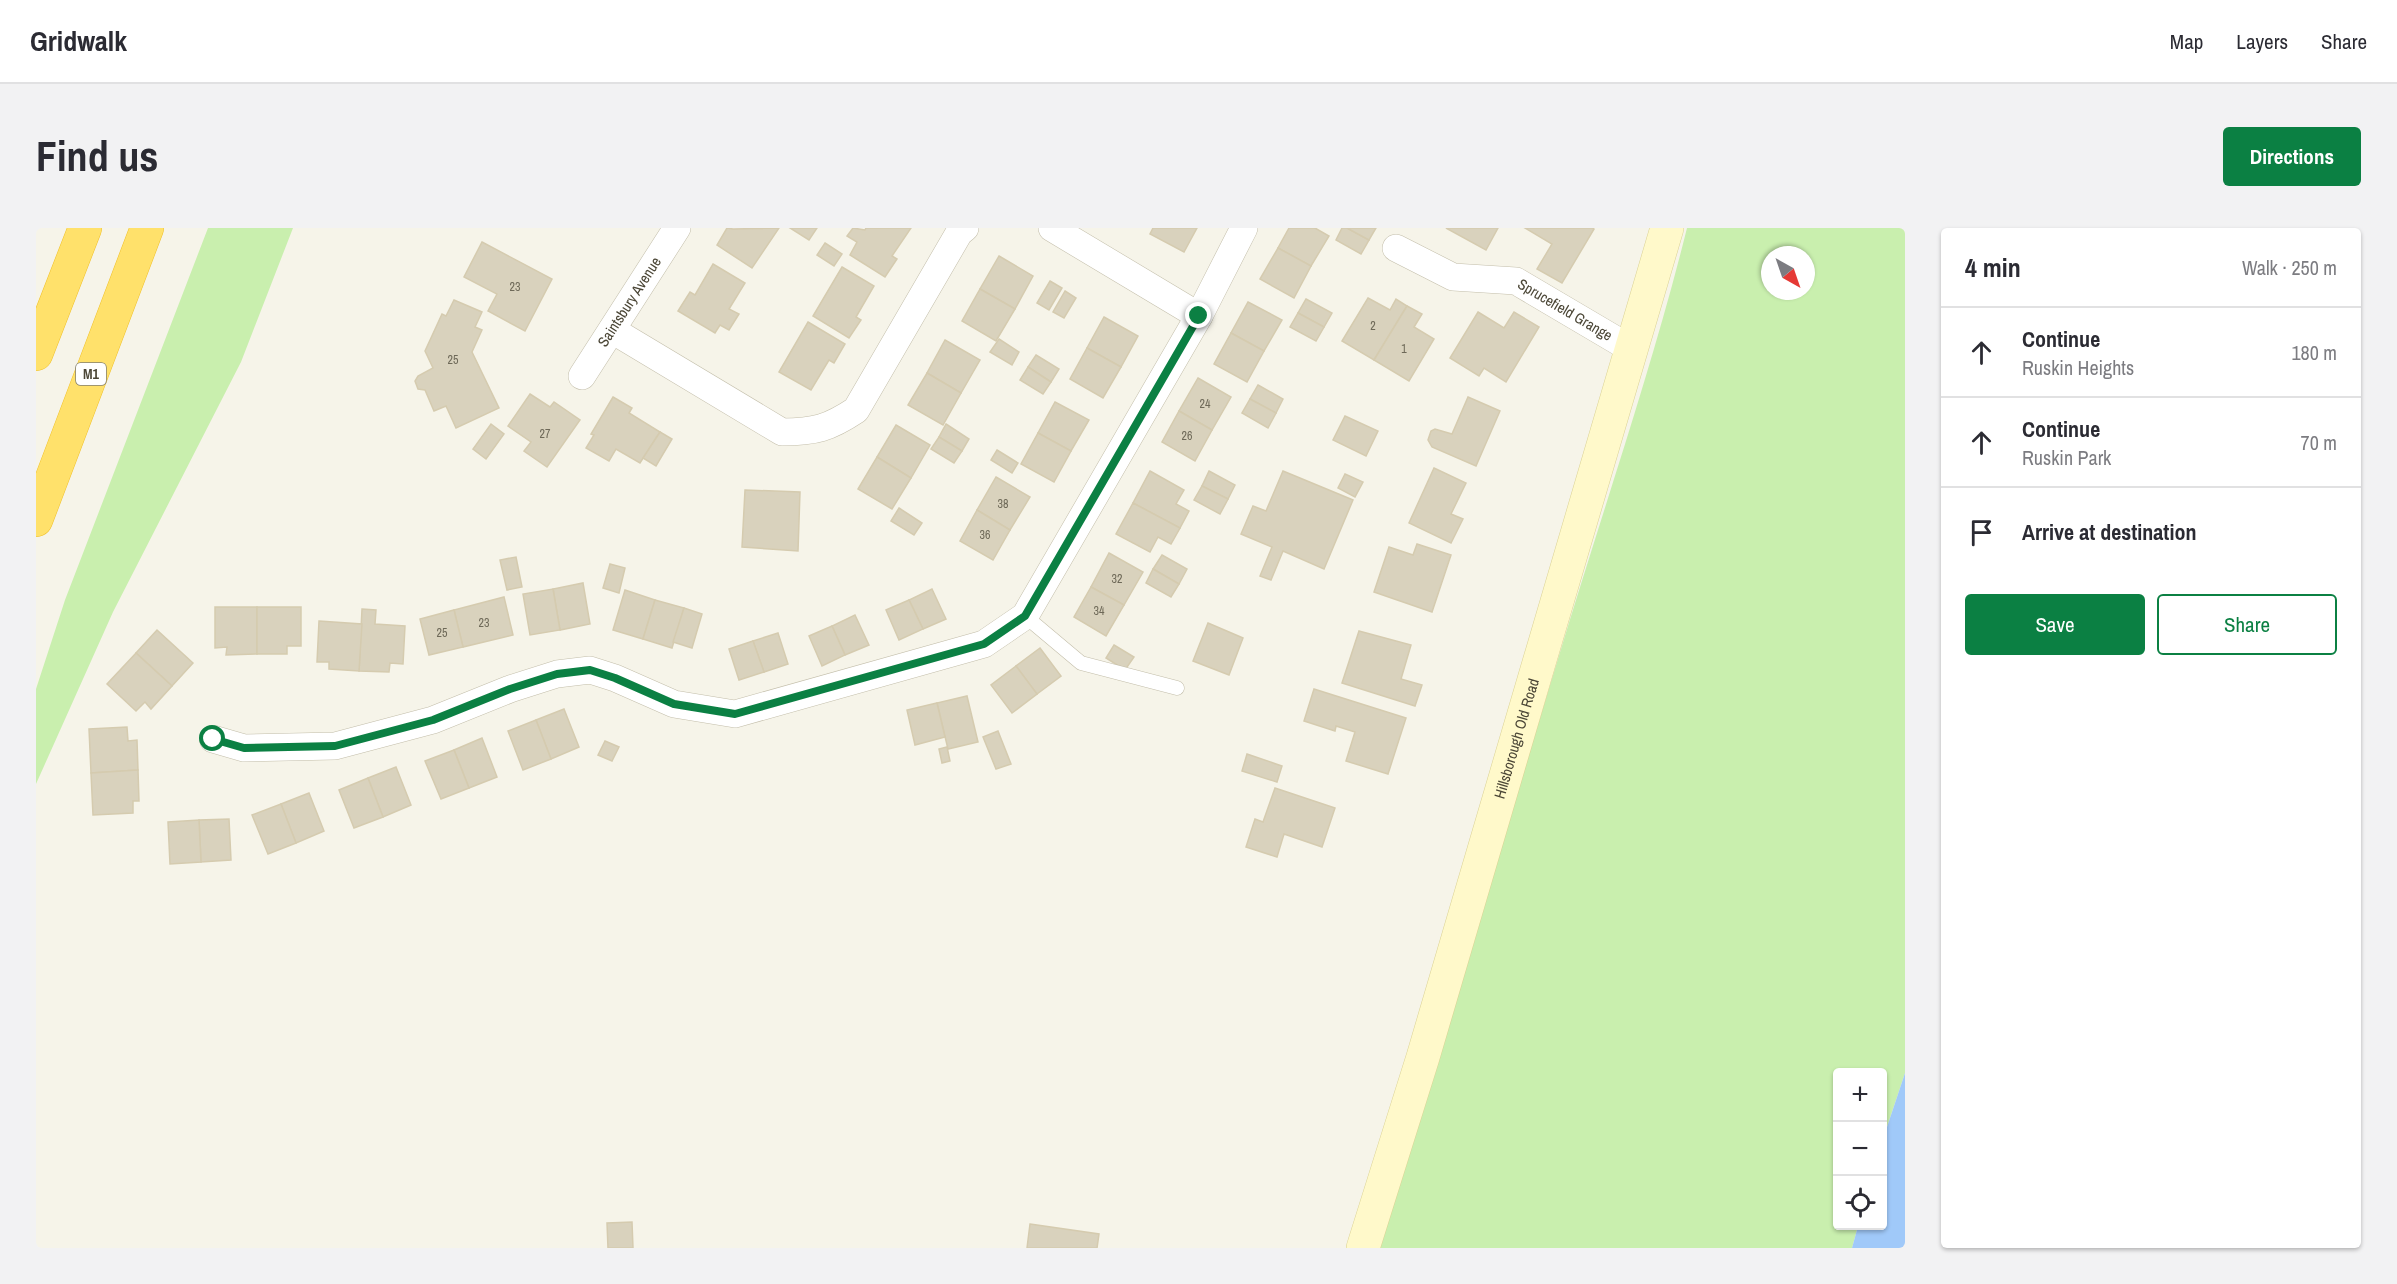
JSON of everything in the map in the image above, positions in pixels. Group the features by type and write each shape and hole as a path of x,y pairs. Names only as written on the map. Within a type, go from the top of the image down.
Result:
{"highway":[{"path":"36,354 85,228"},
{"name":"M1","path":"36,520 147,228"}],"street":[{"name":"Saintsbury Avenue","path":"582,376 677,228"},
{"path":"612,330 782,432 810,432 834,425 856,410 959,233 965,228"},
{"path":"1052,228 1199,316"},
{"path":"213,739 244,748 335,746 433,720 510,689 557,674 590,670 615,678 674,704 735,714 984,644 1025,616 1199,316 1244,228"},
{"name":"Hillsborough Old Road","path":"1363,1248 1423,1057 1569,555 1633,350 1667,228"},
{"name":"Sprucefield Grange","path":"1396,248 1453,277 1516,281 1633,350"}],"lane":[{"path":"1025,616 1081,663 1177,688"}],"green space":[{"path":"208,228 293,228 241,362 113,612 36,784 36,689 65,600"},
{"path":"1687,228 1905,228 1905,1073 1887,1127 1887,1068 1833,1068 1833,1230 1857,1230 1852,1248 1380,1248 1574,605 1642,390"}],"water":[{"path":"1905,1073 1905,1248 1852,1248 1857,1230 1887,1230 1887,1127"}],"building":[{"path":"727,228 779,228 752,268 717,245"},
{"path":"790,228 817,228 809,240"},
{"path":"853,228 865,230 866,228 911,228 892,256 897,259 885,277 850,255 857,242 847,236"},
{"path":"1153,228 1197,228 1184,252 1150,234"},
{"path":"1289,228 1315,228 1329,236 1311,266 1278,248"},
{"path":"1342,228 1347,228 1369,240 1361,254 1336,240"},
{"path":"1347,228 1376,228 1369,240"},
{"path":"1446,228 1498,228 1486,250"},
{"path":"1525,228 1594,229 1562,283 1537,269 1552,244"},
{"path":"482,242 552,279 525,331 488,311 497,294 464,277"},
{"path":"825,243 842,254 834,266 817,255"},
{"path":"1278,248 1311,266 1294,298 1260,279"},
{"path":"999,256 1033,276 1015,309 980,289"},
{"path":"713,264 745,283 729,309 739,314 729,330 720,325 715,333 678,311 690,292 695,295"},
{"path":"842,267 874,286 856,317 861,320 849,338 813,316"},
{"path":"1050,281 1062,288 1049,310 1037,303"},
{"path":"980,289 1015,309 996,341 962,321"},
{"path":"1065,291 1076,298 1064,318 1053,312"},
{"path":"1368,298 1390,310 1396,299 1407,306 1374,360 1342,341"},
{"path":"1306,299 1332,313 1324,327 1298,313"},
{"path":"454,300 482,312 475,327 482,330 472,352 499,408 456,428 446,406 434,411 425,390 418,389 415,381 418,376 433,368 425,351 442,314 446,316"},
{"path":"1248,302 1282,320 1264,351 1231,333"},
{"path":"1407,306 1422,314 1414,327 1434,339 1409,381 1374,360"},
{"path":"1478,312 1504,328 1514,312 1539,327 1506,382 1484,368 1479,376 1450,358"},
{"path":"1298,313 1324,327 1316,341 1290,327"},
{"path":"1104,317 1138,336 1121,367 1087,348"},
{"path":"808,322 845,344 834,363 829,360 811,390 779,372"},
{"path":"1231,333 1264,351 1247,382 1214,364"},
{"path":"999,339 1019,352 1012,365 990,352"},
{"path":"945,340 980,360 961,393 927,373"},
{"path":"1087,348 1121,367 1103,398 1070,379"},
{"path":"1036,355 1059,369 1051,382 1028,367"},
{"path":"1028,367 1051,382 1043,394 1020,380"},
{"path":"927,373 961,393 943,425 908,405"},
{"path":"1198,378 1231,397 1212,430 1179,411"},
{"path":"1258,385 1283,399 1276,413 1250,399"},
{"path":"530,394 550,407 554,402 580,420 547,467 524,451 531,442 508,426"},
{"path":"613,397 632,408 629,413 660,432 640,463 616,449 609,461 586,448 594,435 591,434"},
{"path":"1468,397 1500,411 1476,466 1432,447 1428,440 1431,431 1435,429 1452,434"},
{"path":"1250,399 1276,413 1268,428 1242,413"},
{"path":"1055,402 1089,420 1071,451 1038,433"},
{"path":"1179,411 1212,430 1195,461 1162,442"},
{"path":"1345,416 1378,431 1366,456 1333,440"},
{"path":"491,424 504,434 486,459 473,449"},
{"path":"946,424 969,439 962,451 939,437"},
{"path":"896,425 930,445 911,478 877,457"},
{"path":"660,432 672,439 656,466 643,458"},
{"path":"1038,433 1071,451 1054,482 1021,464"},
{"path":"939,437 962,451 954,463 931,449"},
{"path":"997,450 1018,463 1012,473 991,460"},
{"path":"877,457 911,478 892,509 858,489"},
{"path":"1434,468 1466,483 1451,514 1463,519 1451,543 1409,523"},
{"path":"1150,471 1184,490 1176,504 1189,511 1180,528 1133,503"},
{"path":"1209,471 1235,485 1228,499 1202,486"},
{"path":"1283,471 1353,500 1324,569 1283,551 1271,580 1260,576 1272,547 1241,534 1253,506 1266,511"},
{"path":"1345,474 1363,482 1355,497 1338,488"},
{"path":"996,477 1030,497 1010,530 977,510"},
{"path":"1202,486 1228,499 1220,514 1194,500"},
{"path":"745,490 800,492 798,551 742,547"},
{"path":"1133,503 1180,528 1171,544 1158,537 1150,552 1116,534"},
{"path":"899,508 922,523 914,535 891,521"},
{"path":"977,510 1010,530 993,560 960,541"},
{"path":"1417,544 1451,555 1432,612 1374,592 1389,547 1413,555"},
{"path":"1109,553 1143,572 1124,605 1091,587"},
{"path":"1162,555 1187,569 1179,584 1153,569"},
{"path":"516,557 522,587 507,590 500,560"},
{"path":"610,564 625,568 619,593 603,588"},
{"path":"1153,569 1179,584 1171,597 1146,583"},
{"path":"583,583 590,624 560,630 553,589"},
{"path":"1091,587 1124,605 1106,636 1074,617"},
{"path":"553,589 560,630 530,635 523,594"},
{"path":"932,589 946,619 923,629 909,600"},
{"path":"625,590 655,600 643,639 613,630"},
{"path":"504,597 513,635 463,647 454,610"},
{"path":"655,600 684,608 672,648 643,639"},
{"path":"909,600 923,629 899,640 886,610"},
{"path":"215,607 257,607 257,654 226,655 227,647 215,648"},
{"path":"257,607 301,607 301,646 287,646 287,654 257,654"},
{"path":"684,608 702,614 692,648 673,642"},
{"path":"362,609 376,610 375,624 405,626 403,664 390,663 389,672 359,671"},
{"path":"454,610 463,647 429,655 420,619"},
{"path":"855,615 869,645 845,655 832,626"},
{"path":"319,621 362,624 359,671 329,669 329,662 317,662"},
{"path":"1208,623 1243,638 1229,675 1193,661"},
{"path":"832,626 845,655 822,666 809,636"},
{"path":"157,630 193,663 172,686 136,653"},
{"path":"1359,631 1411,645 1401,679 1422,685 1415,706 1342,683"},
{"path":"778,633 788,664 764,672 753,641"},
{"path":"753,641 764,672 739,680 729,649"},
{"path":"1114,645 1134,657 1125,670 1106,658"},
{"path":"1040,648 1061,676 1037,694 1016,666"},
{"path":"136,653 172,686 151,709 145,702 136,711 107,684"},
{"path":"1016,666 1037,694 1012,713 991,685"},
{"path":"1314,689 1406,718 1388,774 1346,761 1355,732 1336,726 1335,731 1304,721"},
{"path":"967,696 978,742 948,749 937,703"},
{"path":"937,703 945,737 915,745 907,710"},
{"path":"564,709 579,747 551,759 536,720"},
{"path":"536,720 551,759 523,770 508,731"},
{"path":"127,727 128,741 137,740 138,770 91,773 89,729"},
{"path":"998,731 1011,764 996,769 983,737"},
{"path":"482,738 497,777 469,788 454,750"},
{"path":"605,741 619,747 612,761 598,755"},
{"path":"947,747 950,761 942,763 939,749"},
{"path":"454,750 469,788 441,799 425,761"},
{"path":"1247,754 1282,766 1277,782 1242,771"},
{"path":"396,767 411,805 383,817 368,778"},
{"path":"138,770 139,801 133,801 133,813 93,815 91,773"},
{"path":"368,778 383,817 354,828 339,790"},
{"path":"1275,788 1335,808 1322,847 1284,834 1277,857 1246,847 1255,819 1263,822"},
{"path":"309,793 324,831 296,843 281,804"},
{"path":"281,804 296,843 268,854 252,815"},
{"path":"229,819 231,860 201,862 199,820"},
{"path":"199,820 201,862 170,864 168,822"},
{"path":"632,1222 633,1248 608,1248 607,1223"},
{"path":"1030,1224 1099,1234 1097,1248 1027,1248"}],"route":[{"path":"213,739 244,748 335,746 433,720 510,689 557,674 590,670 615,678 674,704 735,714 984,644 1025,616 1199,316"}]}
